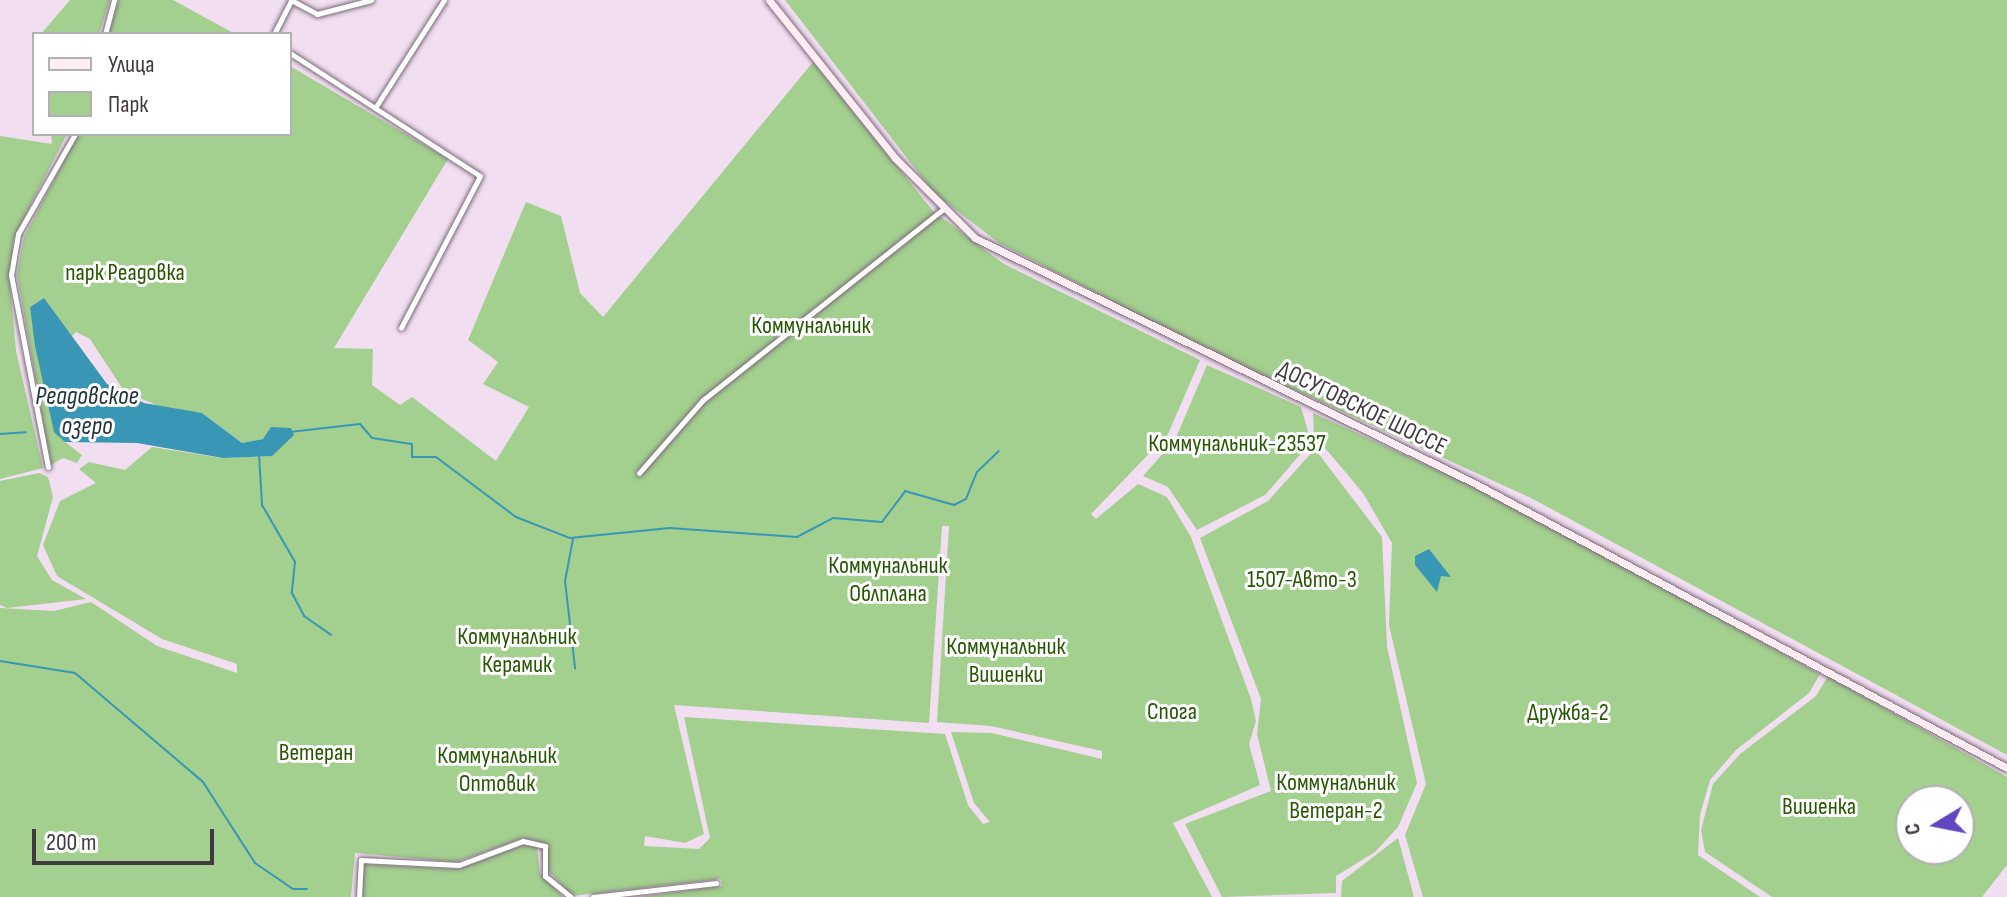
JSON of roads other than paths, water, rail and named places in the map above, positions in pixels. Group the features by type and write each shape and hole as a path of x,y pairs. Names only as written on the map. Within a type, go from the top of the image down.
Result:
{"main road":[{"name":"ДОСУГОВСКОЕ ШОССЕ","path":"769,0 821,71 943,209 1012,260 1474,483 2007,768"}],"street":[{"path":"106,32 114,0"},
{"path":"275,32 291,0 317,14 371,0"},
{"path":"375,108 443,1"},
{"path":"292,54 472,169 478,182 401,328"},
{"path":"48,467 11,275 18,234 74,136"},
{"path":"639,473 703,400 943,209"},
{"path":"359,897 361,860 459,865 523,841 545,846 545,876 571,897"},
{"path":"593,897 716,883"}],"water":[{"name":"Реадовское озеро","path":"44,298 107,384 144,403 202,413 242,443 263,439 271,427 291,428 294,435 272,456 223,458 137,443 65,442 54,432 35,346 30,307"},
{"path":"1429,549 1451,577 1441,576 1437,592 1415,565 1415,556"}],"waterway":[{"path":"290,432 360,424 372,438 412,444 412,457 436,457 516,517 570,538 670,528 797,537 833,518 882,522 905,491 954,505 966,499 977,472 999,451"},
{"path":"0,434 26,432"},
{"path":"259,454 262,505 295,562 292,593 304,616 331,635"},
{"path":"573,539 565,581 575,668"},
{"path":"0,661 75,673 203,782 255,863 293,889 307,889"}],"park label":[{"name":"парк Реадовка","path":"125,273"},
{"name":"Коммунальник","path":"811,326"},
{"name":"Коммунальник-23537","path":"1237,444"},
{"name":"Коммунальник Облплана","path":"888,580"},
{"name":"1507-Авто-3","path":"1302,580"},
{"name":"Коммунальник Керамик","path":"517,651"},
{"name":"Коммунальник Вишенки","path":"1006,661"},
{"name":"Спога","path":"1172,712"},
{"name":"Дружба-2","path":"1568,713"},
{"name":"Ветеран","path":"316,753"},
{"name":"Коммунальник Оптовик","path":"497,770"},
{"name":"Коммунальник Ветеран-2","path":"1336,797"},
{"name":"Вишенка","path":"1819,807"}]}
